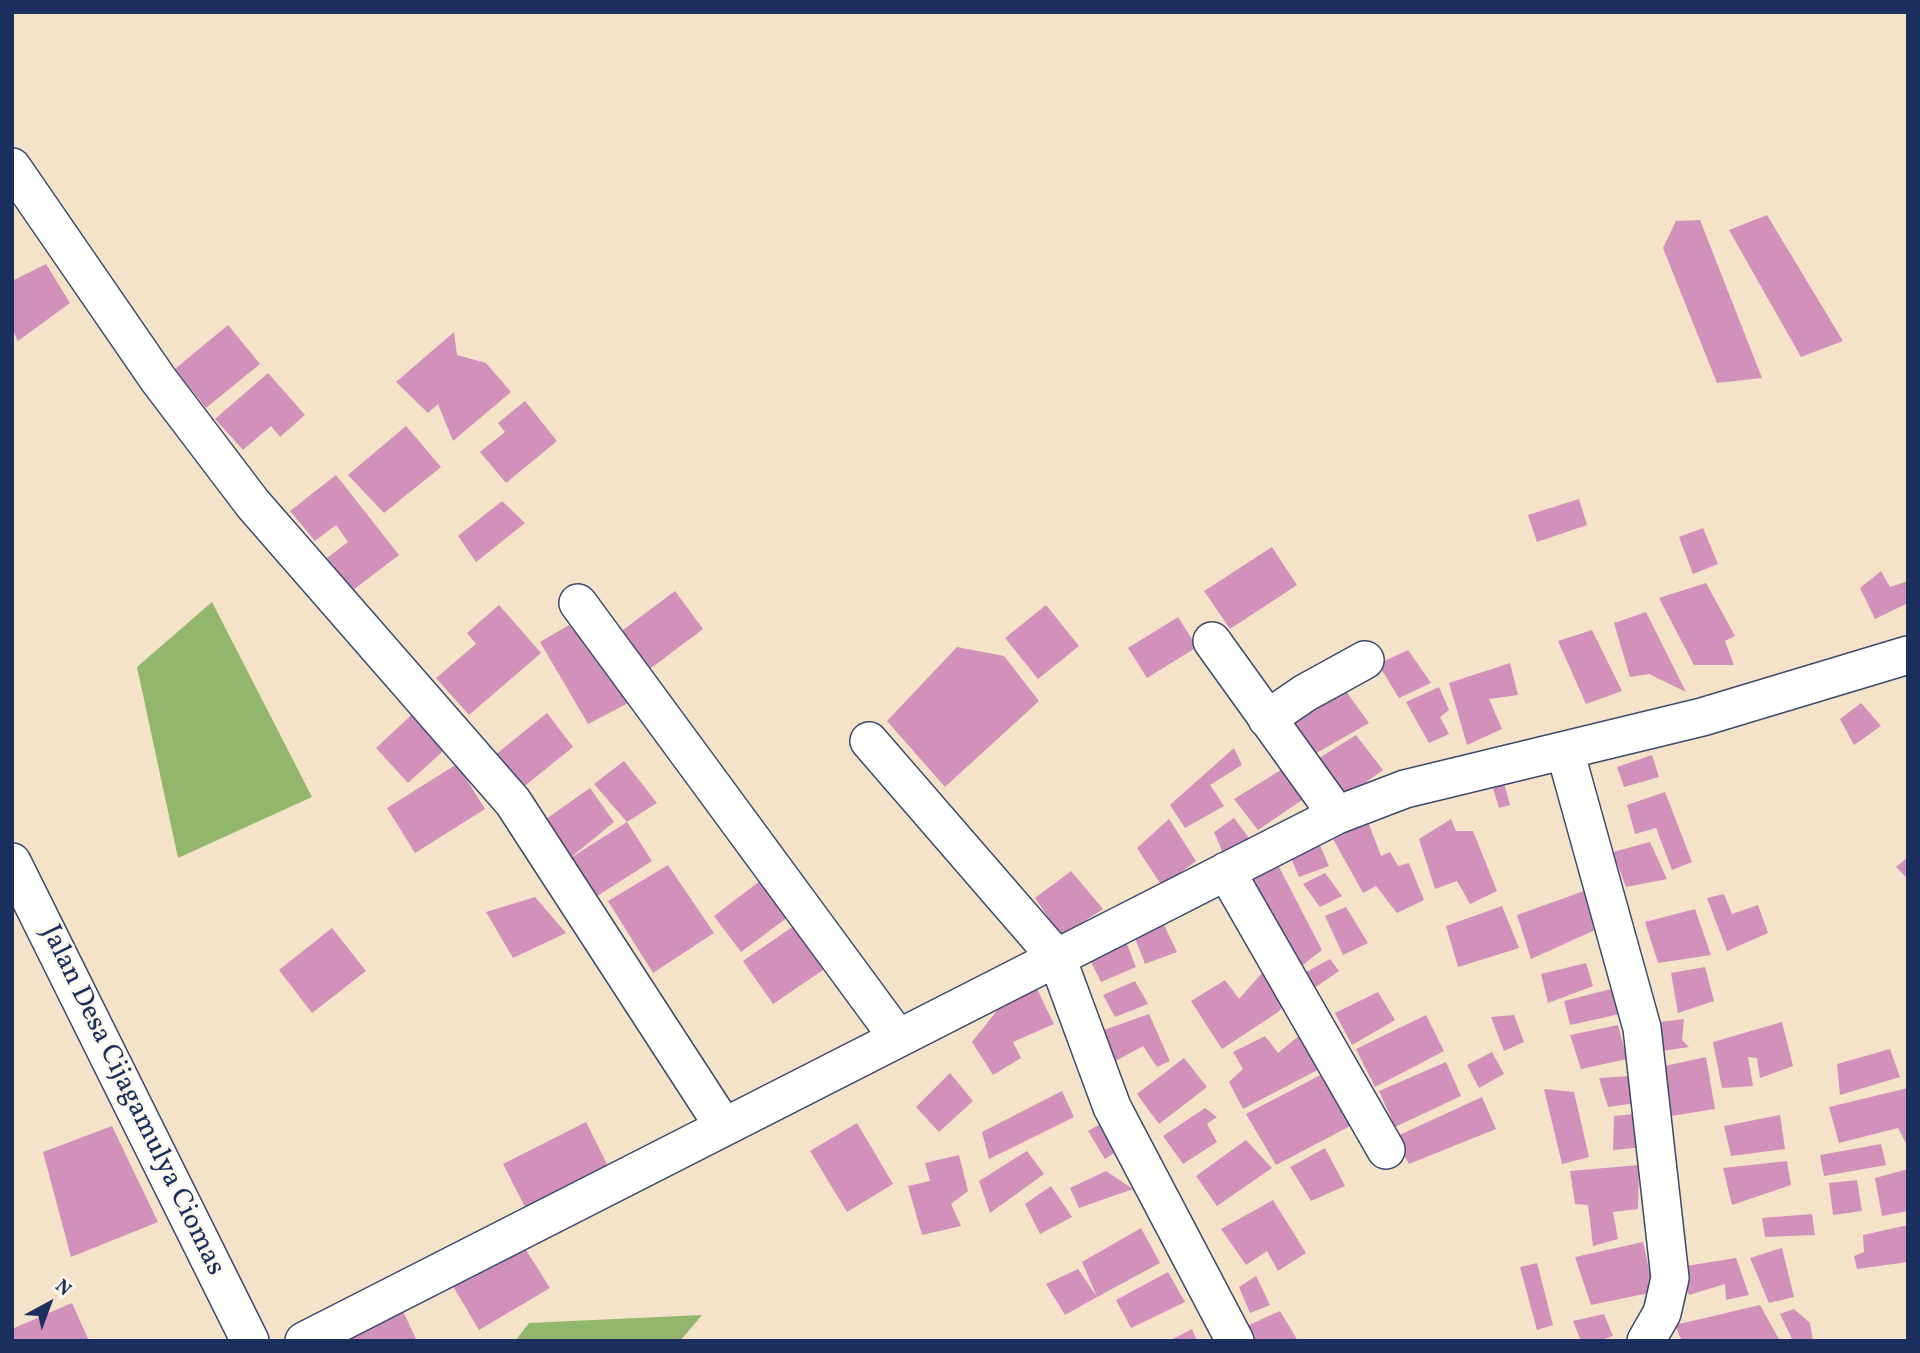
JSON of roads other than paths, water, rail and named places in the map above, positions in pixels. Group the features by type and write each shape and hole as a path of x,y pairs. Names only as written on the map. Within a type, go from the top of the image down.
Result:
{"street":[{"path":"12,167 158,379 253,504 513,803 724,1127"},
{"path":"578,603 898,1038"},
{"path":"1212,641 1337,815"},
{"path":"304,1341 1337,815 1405,789 1702,717 1908,655"},
{"path":"1267,719 1306,693 1365,660"},
{"path":"869,741 1057,958 1112,1107 1235,1341"},
{"path":"1564,751 1642,1028 1670,1278 1662,1313 1646,1341"},
{"name":"Jalan Desa Cijagamulya Ciomas","path":"12,862 250,1341"},
{"path":"1226,871 1386,1150"}]}
